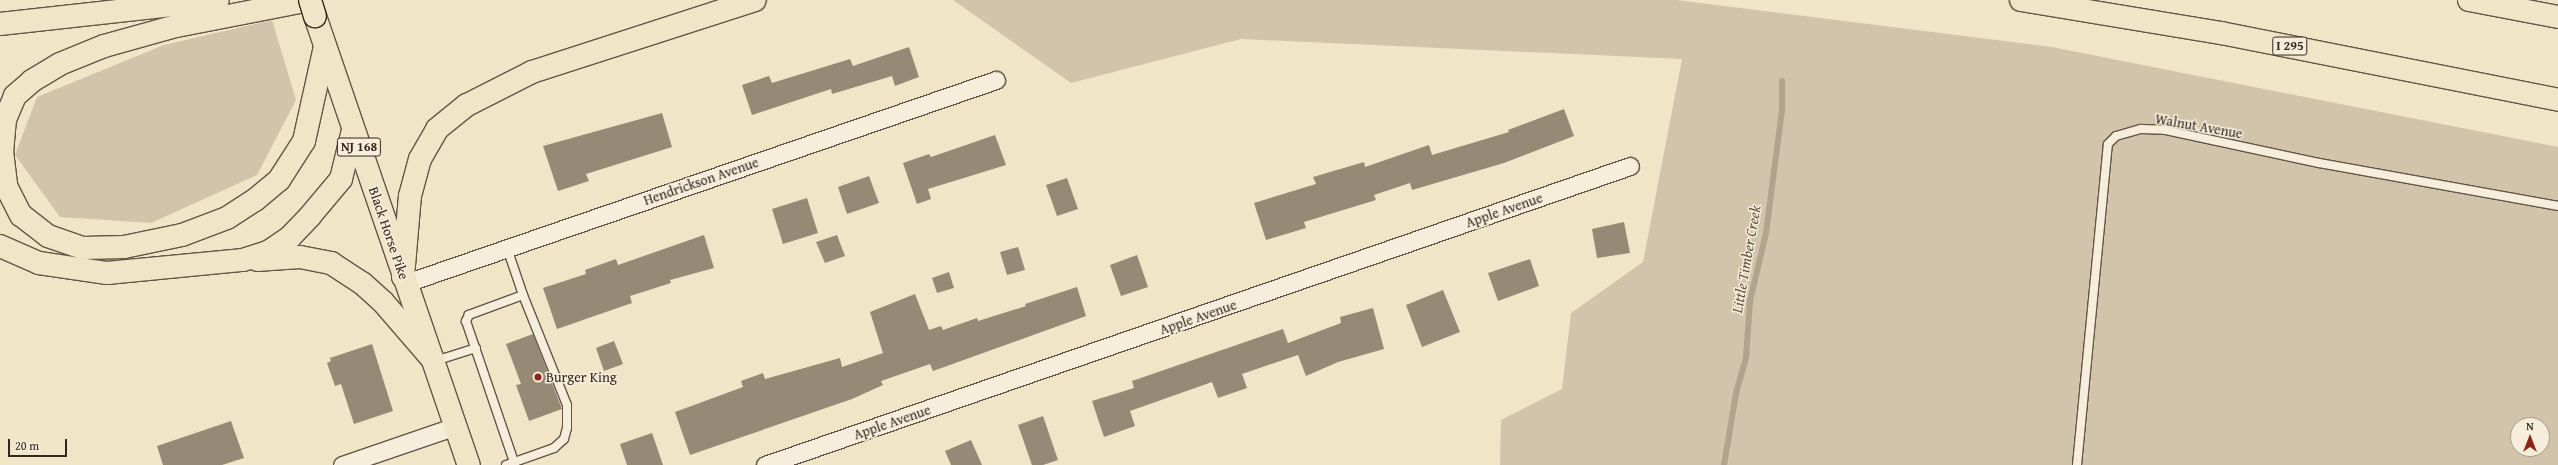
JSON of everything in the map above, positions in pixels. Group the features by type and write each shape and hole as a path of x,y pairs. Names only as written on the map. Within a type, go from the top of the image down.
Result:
{"main road":[{"path":"0,24 218,0"},
{"path":"405,280 410,196 420,159 437,129 467,106 532,72 755,0"},
{"name":"I 295","path":"2021,0 2221,33 2558,100"},
{"path":"2469,0 2558,17"},
{"path":"312,5 176,26 112,44 60,64 32,81 15,96 5,119 2,151 6,186 21,215 48,236 83,248 124,247 182,235 227,218 255,200 279,180 304,141 325,46"},
{"name":"Black Horse Pike","path":"312,5 353,130 469,465"},
{"path":"0,246 39,263 107,274 243,260 268,252 290,237 341,179 353,130"},
{"path":"226,262 300,257 331,263 362,283 383,302 434,361"}],"street":[{"name":"Hendrickson Avenue","path":"405,280 507,248 996,80"},
{"name":"Apple Avenue","path":"766,465 1630,166"},
{"path":"342,465 456,426"}],"lane":[{"name":"Walnut Avenue","path":"2077,465 2108,144 2116,136 2141,129 2165,130 2319,163 2558,206"},
{"path":"507,248 523,295 567,405 567,428 564,439 554,448 512,464 476,348 466,321 469,315 523,295"},
{"path":"434,361 476,348"}],"shaded area":[{"path":"953,0 1676,0 2052,47 2558,147 2558,465 1500,465 1501,420 1562,389 1571,313 1643,262 1682,59 1241,39 1071,83"},
{"path":"272,20 296,100 257,175 151,223 60,217 15,155 37,97 164,45"}],"building":[{"path":"909,47 919,77 895,86 892,76 832,94 831,89 752,115 742,85 769,76 772,83 850,59 853,66"},
{"path":"1564,109 1574,136 1504,163 1412,190 1410,183 1374,195 1376,200 1304,222 1306,228 1266,240 1254,203 1316,184 1313,177 1364,162 1365,167 1429,145 1432,155 1509,132 1508,130"},
{"path":"662,113 672,147 586,174 589,181 558,191 543,146"},
{"path":"995,135 1006,165 928,189 931,199 917,204 903,163 929,154 931,157"},
{"path":"869,176 879,203 847,214 838,187"},
{"path":"1067,178 1078,209 1057,216 1046,185"},
{"path":"807,198 818,233 783,244 772,209"},
{"path":"1624,222 1630,253 1597,258 1592,229"},
{"path":"704,235 714,268 670,280 671,283 630,296 632,303 557,329 543,288 586,274 585,270 616,259 618,265"},
{"path":"837,235 845,256 825,263 816,242"},
{"path":"1018,247 1025,270 1007,275 1000,252"},
{"path":"1137,255 1148,287 1121,296 1110,265"},
{"path":"1530,259 1539,286 1498,301 1488,273"},
{"path":"949,272 954,288 937,293 932,278"},
{"path":"1077,287 1086,316 933,371 930,364 881,381 883,385 852,399 690,455 675,412 743,387 741,381 763,373 765,379 840,358 842,367 883,353 870,312 915,294 929,330 941,326 943,330 977,318 978,321 1026,306 1025,304"},
{"path":"1443,290 1460,332 1422,347 1406,305"},
{"path":"1373,308 1384,349 1338,362 1306,376 1298,355 1242,374 1247,388 1218,398 1212,382 1130,411 1135,426 1104,437 1092,401 1134,388 1132,381 1283,329 1288,343 1341,323 1340,317"},
{"path":"533,334 562,409 529,421 516,385 521,384 506,344"},
{"path":"614,341 623,364 604,371 596,348"},
{"path":"372,344 393,411 354,424 341,384 335,386 327,363 331,361 330,358"},
{"path":"1043,416 1058,460 1043,465 1032,465 1018,425"},
{"path":"231,421 244,458 222,465 163,465 157,446"},
{"path":"652,433 663,465 627,465 620,444"},
{"path":"971,440 982,465 951,465 945,451"}],"waterway":[{"name":"Little Timber Creek","path":"1724,465 1736,393 1746,357 1750,301 1766,233 1782,109 1782,81"}],"place":[{"name":"Burger King","path":"538,377"}]}
